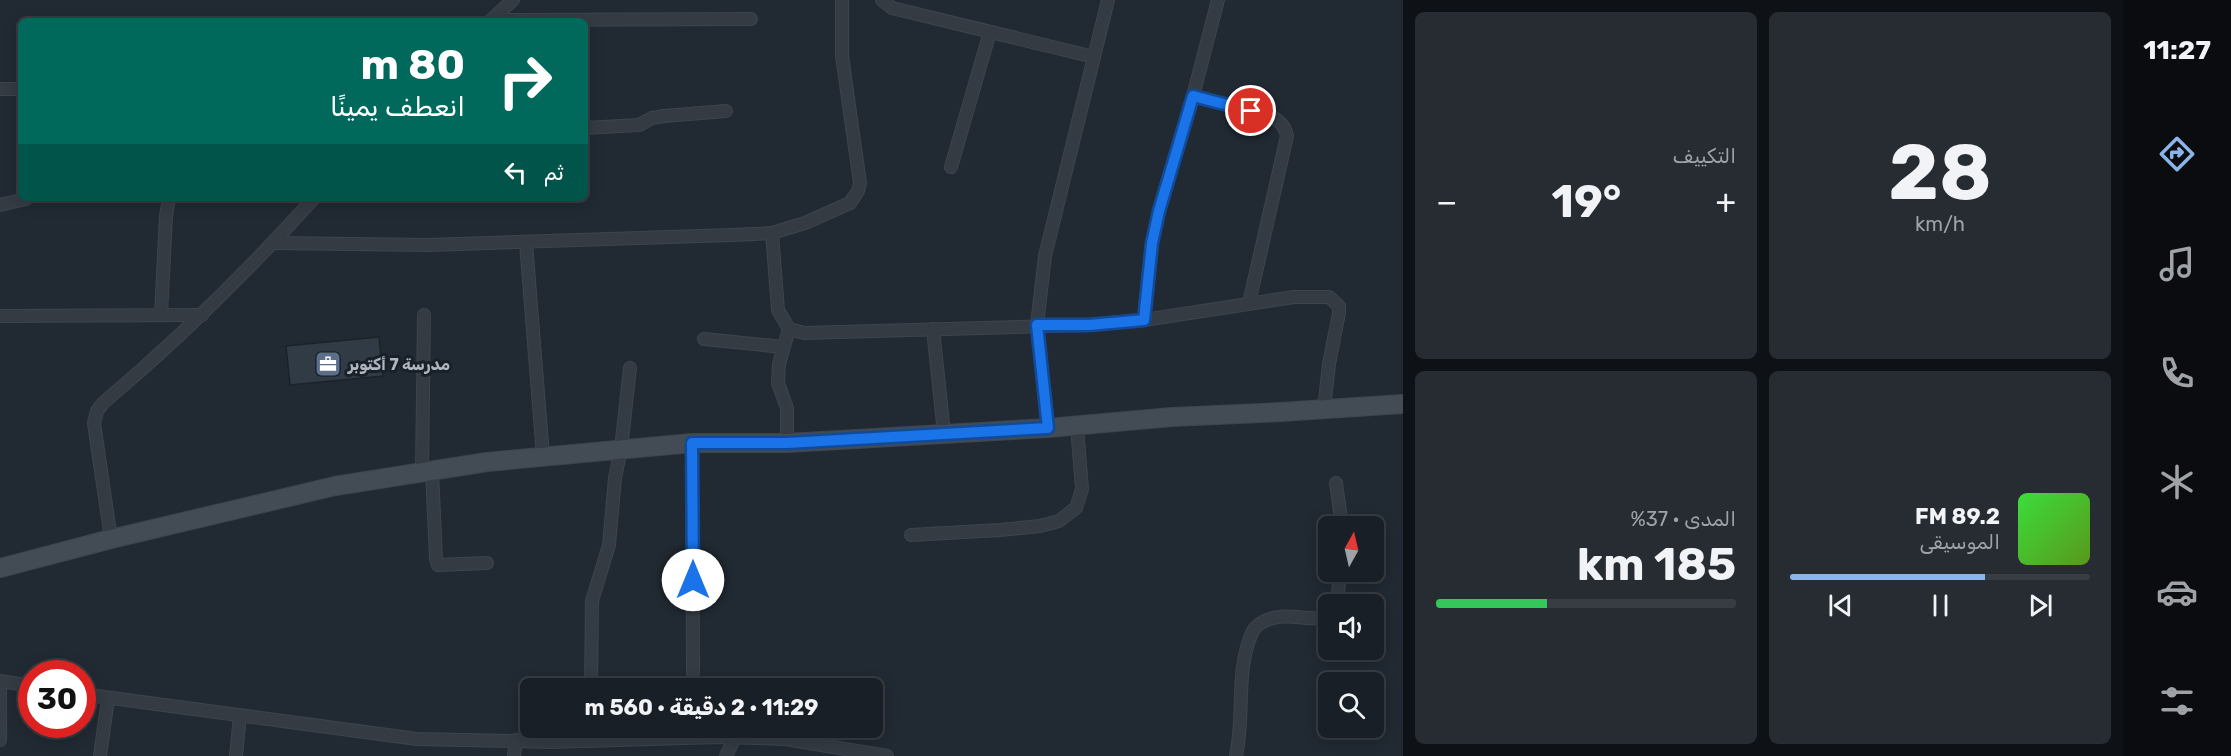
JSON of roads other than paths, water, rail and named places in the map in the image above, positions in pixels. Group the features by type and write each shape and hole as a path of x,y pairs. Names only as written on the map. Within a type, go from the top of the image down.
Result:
{"street":[{"path":"493,18 513,0"},
{"path":"273,243 428,245 772,233 845,207 859,187 842,56 842,0"},
{"path":"882,0 892,8 1094,57"},
{"path":"1048,428 1037,325 1045,256 1108,0"},
{"path":"1144,320 1152,243 1159,211 1218,0"},
{"path":"588,20 751,19"},
{"path":"951,167 990,32"},
{"path":"0,89 18,89"},
{"path":"1193,96 1270,116 1286,129 1287,136 1249,303"},
{"path":"588,128 639,124 664,116 726,111"},
{"path":"0,205 18,201"},
{"path":"161,315 168,201"},
{"path":"111,539 94,423 97,411 103,403 202,315 311,201"},
{"path":"772,233 778,310 789,329 779,364 778,383 787,408 787,443"},
{"path":"526,243 543,456"},
{"path":"789,329 815,334 1089,325 1144,320 1249,303 1315,296 1329,297 1336,302 1339,313 1329,364 1324,409"},
{"path":"0,316 202,315"},
{"path":"424,315 427,472 436,559 438,565 487,563"},
{"path":"933,329 944,433"},
{"path":"704,339 783,347"},
{"path":"591,678 592,601 609,545 615,478 621,449 630,368"},
{"path":"0,568 335,486 543,456 692,443 787,443 1403,404"},
{"path":"911,535 1000,530 1040,526 1059,521 1076,508 1082,489 1077,426"},
{"path":"692,443 693,672"},
{"path":"1336,483 1341,516"},
{"path":"1236,756 1241,724 1242,675 1246,652 1255,628 1271,618 1318,617"},
{"path":"0,740 0,681 18,684"},
{"path":"96,697 417,739 591,741 699,738"},
{"path":"100,756 108,699"},
{"path":"236,756 240,716"},
{"path":"726,756 735,738"},
{"path":"760,738 785,739 849,753 886,756"},
{"path":"514,756 516,741"}],"place":[{"name":"مدرسة 7 أكتوبر","path":"328,364"}]}
